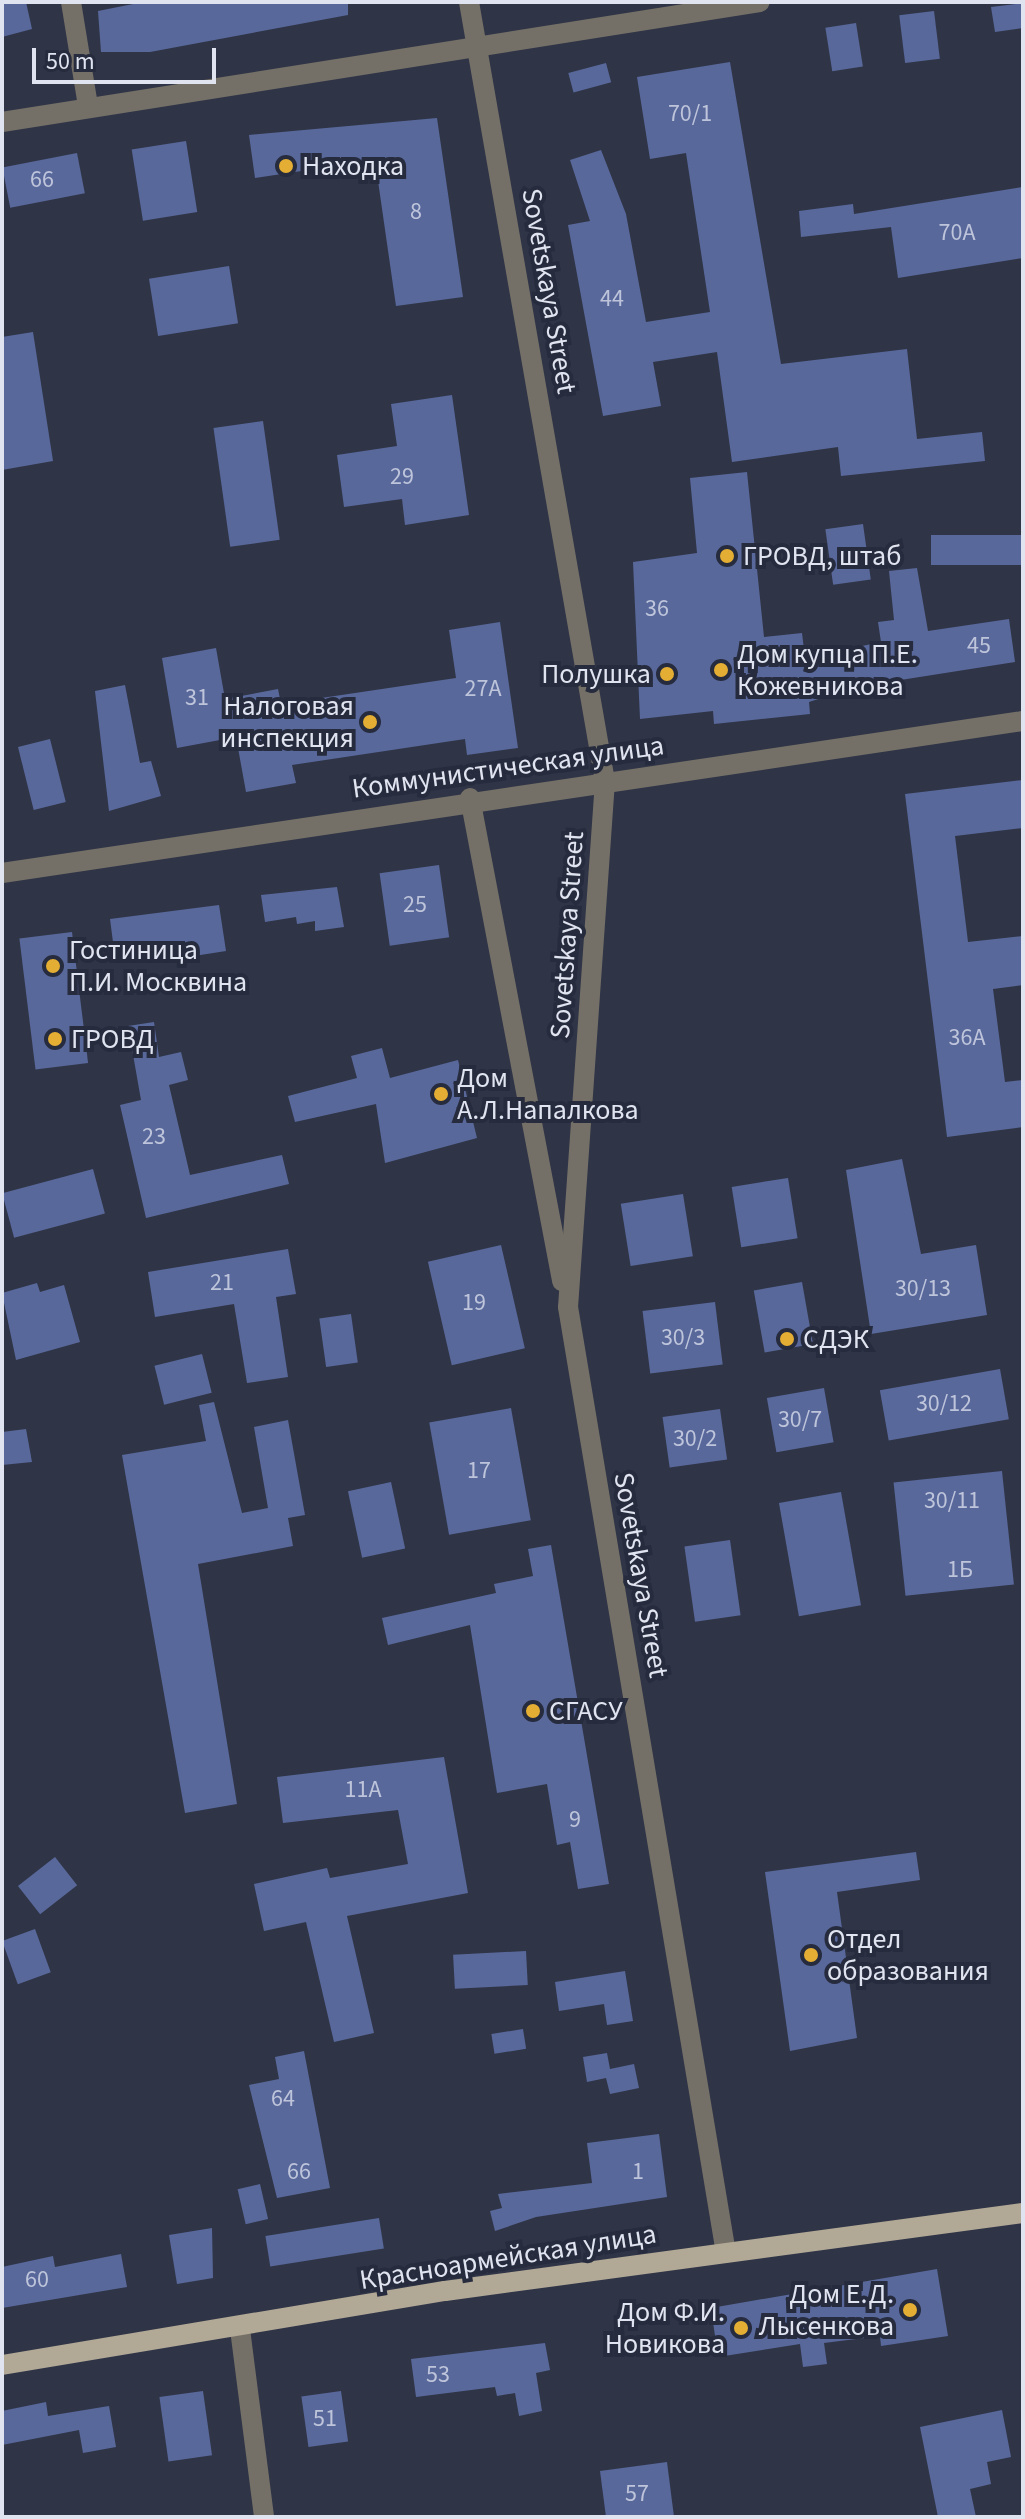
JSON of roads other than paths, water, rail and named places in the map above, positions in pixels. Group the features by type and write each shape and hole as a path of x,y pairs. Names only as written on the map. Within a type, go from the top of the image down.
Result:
{"main road":[{"name":"Красноармейская улица","path":"2,2365 240,2329 445,2291 1023,2213"}],"street":[{"path":"71,2 88,106"},
{"name":"Sovetskaya Street","path":"469,2 605,781 568,1307 726,2253"},
{"path":"2,122 760,2"},
{"name":"Коммунистическая улица","path":"2,873 470,798 1023,721"},
{"path":"470,798 568,1307"},
{"path":"240,2329 264,2517"}],"place":[{"name":"Находка","path":"286,166"},
{"name":"ГРОВД, штаб","path":"727,556"},
{"name":"Дом купца П.Е. Кожевникова","path":"721,670"},
{"name":"Полушка","path":"667,674"},
{"name":"Налоговая инспекция","path":"370,722"},
{"name":"Гостиница П.И. Москвина","path":"53,966"},
{"name":"ГРОВД","path":"55,1039"},
{"name":"Дом А.Л.Напалкова","path":"441,1094"},
{"name":"СДЭК","path":"787,1339"},
{"name":"СГАСУ","path":"533,1711"},
{"name":"Отдел образования","path":"811,1955"},
{"name":"Дом Е.Д. Лысенкова","path":"910,2310"},
{"name":"Дом Ф.И. Новикова","path":"741,2328"}]}
